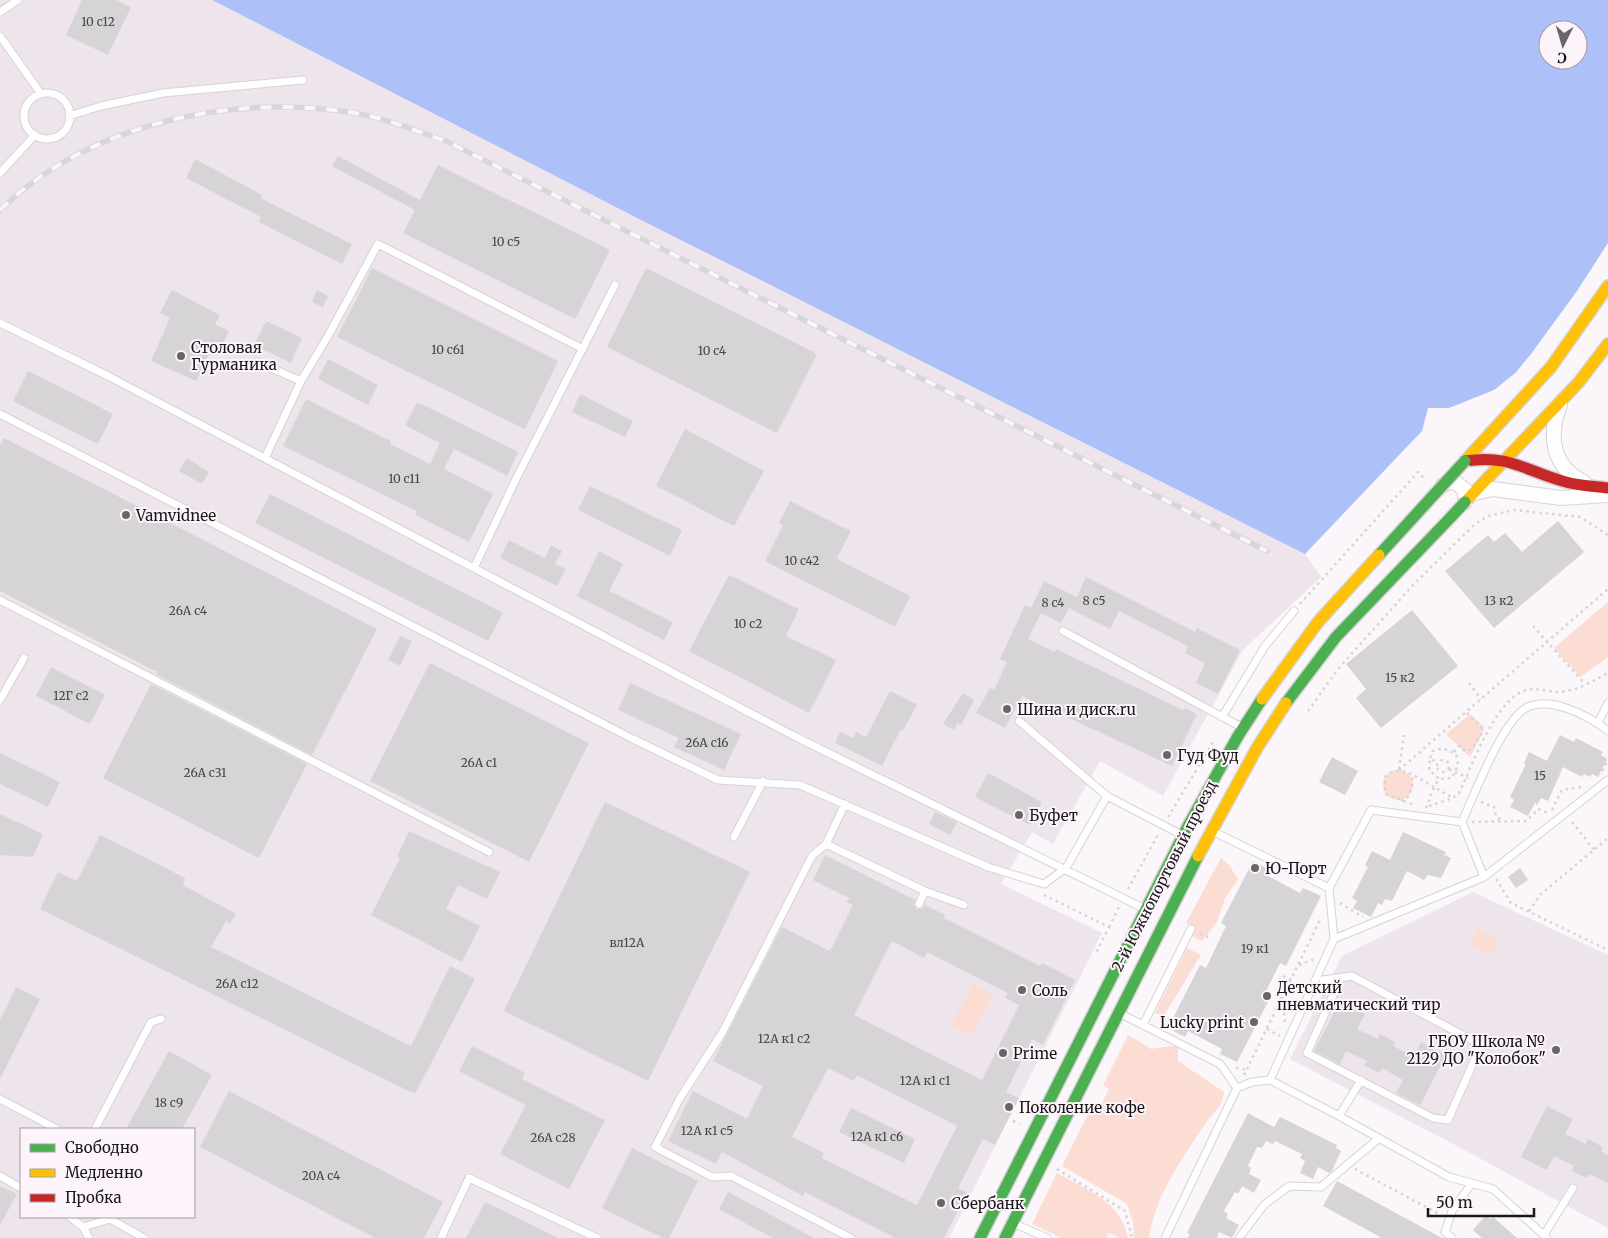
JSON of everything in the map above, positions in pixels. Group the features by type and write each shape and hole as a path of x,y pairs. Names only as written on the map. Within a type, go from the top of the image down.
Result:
{"main road":[{"name":"2-й Южнопортовый проезд","path":"980,1238 1183,836 1243,728 1318,622 1550,367 1608,286"},
{"name":"2-й Южнопортовый проезд","path":"1005,1238 1211,830 1269,728 1336,637 1508,459 1562,400 1608,344"},
{"path":"1465,461 1480,458 1508,459 1567,482 1603,491"}],"street":[{"path":"1562,400 1553,432 1560,463 1575,478 1603,491"},
{"path":"1443,485 1449,482 1461,485 1466,496 1469,498 1493,488 1560,498 1603,491"}],"lane":[{"path":"0,12 18,0"},
{"path":"0,36 41,94"},
{"path":"69,116 101,106 163,93 303,80"},
{"path":"41,94 56,94 67,104 69,116 67,126 57,136 42,138 36,135 26,124 25,109 28,102 41,94"},
{"path":"0,173 36,135"},
{"path":"265,458 301,381 378,244 582,350"},
{"path":"474,568 517,477 615,285"},
{"path":"0,323 108,376 796,737 1066,868 1123,900 1146,910"},
{"path":"257,362 301,381"},
{"path":"0,414 633,739 718,780 763,781 800,785 988,867 1044,884 1066,868 1107,796"},
{"path":"0,600 489,852"},
{"path":"1222,716 1264,646 1294,610"},
{"path":"1063,631 1243,728"},
{"path":"0,700 24,658"},
{"path":"1598,723 1608,703"},
{"path":"1484,877 1462,822 1494,752 1518,714 1536,704 1554,706 1598,723 1608,731"},
{"path":"1020,721 1107,796 1183,836"},
{"path":"1334,939 1484,877 1608,780"},
{"path":"734,837 763,781"},
{"path":"845,804 826,844 812,856 722,1033 680,1098 655,1147 712,1177 731,1176 851,1238"},
{"path":"1270,1080 1334,939 1329,888 1371,810 1462,822"},
{"path":"1211,830 1329,888"},
{"path":"826,844 925,891 964,904"},
{"path":"919,904 925,891"},
{"path":"1143,1025 1191,929"},
{"path":"1323,980 1352,976 1481,1045 1448,1120 1433,1118 1307,1053 1341,978"},
{"path":"1119,1013 1220,1064 1237,1088"},
{"path":"96,1128 151,1022 161,1019"},
{"path":"1165,1238 1237,1088 1252,1082 1270,1080 1450,1177 1493,1189 1546,1236 1573,1188"},
{"path":"1339,1116 1361,1080"},
{"path":"0,1099 55,1128"},
{"path":"1239,1238 1264,1205 1289,1186 1321,1187 1378,1139"},
{"path":"0,1176 20,1187"},
{"path":"441,1238 469,1178 597,1238"},
{"path":"1452,1238 1445,1232 1449,1219 1472,1183"},
{"path":"71,1218 83,1227 89,1238"},
{"path":"83,1227 110,1219 144,1238"},
{"path":"1013,1222 1046,1238"}],"path":[{"path":"1294,610 1418,472"},
{"path":"1308,711 1338,670 1475,524 1500,511 1514,510 1580,517 1608,535"},
{"path":"1399,770 1608,589"},
{"path":"1533,626 1586,685"},
{"path":"1469,683 1481,699"},
{"path":"1454,752 1459,746 1465,751 1472,749 1481,734 1481,727 1466,712"},
{"path":"1439,778 1426,808 1453,798 1459,793 1486,736 1481,734"},
{"path":"1399,770 1404,735"},
{"path":"1171,812 1214,741"},
{"path":"1439,749 1454,752 1458,758 1456,772 1452,778 1439,778 1429,770 1433,751 1439,749"},
{"path":"1430,759 1437,762 1447,761 1449,768 1466,777"},
{"path":"1601,773 1608,760"},
{"path":"1437,762 1439,771 1445,772 1449,768"},
{"path":"1411,774 1413,780 1409,796 1401,800 1384,794 1385,777 1391,771 1399,770 1411,774 1453,798"},
{"path":"1462,822 1527,821 1538,809 1550,814 1562,790 1590,785"},
{"path":"1473,798 1494,807 1496,816 1502,821"},
{"path":"1566,814 1594,850"},
{"path":"1528,912 1541,894 1608,838"},
{"path":"1132,883 1153,843"},
{"path":"1494,876 1511,903 1608,950"},
{"path":"1044,884 1040,894 1108,927"},
{"path":"1243,1076 1331,898"},
{"path":"1095,955 1113,918"},
{"path":"1283,976 1291,980"},
{"path":"1267,1029 1288,1040"},
{"path":"1013,1120 1021,1125"},
{"path":"1348,1166 1449,1219"},
{"path":"1060,1170 1125,1211 1132,1238"}],"shaded area":[{"path":"0,0 212,0 641,220 1305,554 1321,577 1243,650 1163,796 1100,761 1053,844 1032,832 1001,884 1102,933 949,1238 0,1238"},
{"path":"1608,602 1608,657 1580,677 1554,648"},
{"path":"1470,714 1485,728 1470,757 1446,734"},
{"path":"1398,770 1409,774 1413,785 1409,796 1398,800 1387,796 1383,785 1387,774"},
{"path":"1221,858 1229,865 1238,879 1225,898 1217,922 1202,941 1192,936 1195,927 1186,923"},
{"path":"1473,892 1608,955 1608,1228 1457,1146 1290,1059 1342,956"},
{"path":"1477,928 1499,939 1491,955 1469,945"},
{"path":"1187,948 1201,955 1163,1017 1155,1013"},
{"path":"973,984 993,994 971,1036 951,1026"},
{"path":"1128,1035 1151,1049 1178,1045 1178,1061 1224,1092 1220,1105 1188,1150 1163,1193 1152,1223 1149,1238 1134,1238 1133,1222 1127,1204 1062,1166 1089,1112 1097,1114 1109,1089 1103,1085"},
{"path":"1057,1173 1091,1191 1110,1206 1124,1225 1128,1238 1119,1238 1109,1233 1106,1238 1062,1238 1032,1224"}],"water":[{"path":"212,0 1608,0 1608,365 1529,362 1494,390 1449,408 1428,408 1422,431 1305,554 641,220"}],"pier":[{"path":"1608,243 1608,368 1530,364 1508,382 1577,291"}],"building":[{"path":"82,0 116,0 131,7 108,55 66,35"},
{"path":"338,156 420,200 438,165 610,250 575,319 403,233 415,210 332,166"},
{"path":"195,159 262,195 260,198 352,244 342,264 259,222 261,217 186,178"},
{"path":"372,268 558,361 525,429 337,337"},
{"path":"646,268 817,354 777,433 607,347"},
{"path":"172,290 220,315 215,324 229,331 222,345 215,341 196,381 151,361 170,318 160,313"},
{"path":"317,290 328,296 323,307 312,302"},
{"path":"266,321 302,338 291,363 254,345"},
{"path":"328,359 378,385 368,405 318,379"},
{"path":"28,371 113,414 98,444 13,401"},
{"path":"580,394 633,421 625,437 572,412"},
{"path":"306,399 391,441 390,444 430,464 440,443 405,425 417,402 518,452 507,476 454,449 444,469 493,494 469,542 415,515 417,511 283,446"},
{"path":"685,429 764,471 734,526 656,486"},
{"path":"4,438 377,629 312,755 0,591 0,445"},
{"path":"187,458 209,472 202,484 179,471"},
{"path":"590,486 682,530 670,556 578,510"},
{"path":"270,494 503,613 488,641 255,523"},
{"path":"790,501 851,531 837,558 839,560 910,596 895,627 765,561 783,525 779,523"},
{"path":"1558,521 1584,552 1494,628 1445,571 1488,535 1494,542 1505,533 1522,552"},
{"path":"509,540 545,558 551,545 562,551 555,564 566,569 557,586 500,558"},
{"path":"599,551 623,564 609,591 673,622 664,640 577,596"},
{"path":"729,575 799,609 786,636 836,660 809,713 689,651"},
{"path":"1086,577 1195,632 1197,628 1240,650 1218,694 1196,683 1205,663 1185,653 1188,646 1119,611 1110,629 1069,608 1061,623 1041,613 1028,639 1055,652 1056,649 1183,710 1185,708 1197,714 1172,766 1022,696 1005,728 976,713 990,688 994,690 1007,662 1000,659 1025,605 1031,608 1044,581 1077,597"},
{"path":"1412,610 1458,666 1381,728 1356,698 1366,689 1346,664"},
{"path":"400,636 412,641 400,666 388,660"},
{"path":"430,663 589,743 529,862 370,781"},
{"path":"51,667 105,695 90,724 36,696"},
{"path":"630,683 741,734 724,770 674,747 679,738 618,710"},
{"path":"151,684 307,764 259,858 103,778"},
{"path":"890,691 917,704 903,731 901,729 882,766 835,743 840,732 853,738 856,732 866,737"},
{"path":"963,693 974,700 961,725 957,723 954,730 943,724"},
{"path":"1560,735 1574,742 1576,738 1603,752 1601,755 1607,759 1598,777 1592,774 1590,777 1584,774 1582,777 1563,767 1548,801 1541,798 1537,805 1535,803 1528,816 1510,807 1514,800 1510,797 1526,764 1524,763 1529,752 1547,761"},
{"path":"0,753 60,782 48,807 0,784"},
{"path":"1332,757 1358,771 1345,795 1319,782"},
{"path":"988,773 1042,802 1030,825 975,797"},
{"path":"605,802 750,872 648,1081 504,1011"},
{"path":"935,812 957,822 950,835 929,824"},
{"path":"0,814 43,834 33,857 0,855"},
{"path":"409,831 500,872 487,899 458,885 446,909 480,926 462,962 371,915 400,858 397,857"},
{"path":"1403,832 1446,852 1444,855 1451,858 1441,878 1428,875 1424,880 1407,871 1392,901 1385,899 1382,905 1378,903 1371,917 1353,908 1357,901 1352,898 1368,867 1365,865 1372,851 1390,860"},
{"path":"100,835 185,878 183,885 236,914 230,924 226,921 211,947 411,1046 450,966 475,979 415,1094 40,909 58,872 77,881"},
{"path":"825,855 915,900 914,905 916,909 922,909 925,905 945,915 944,918 1040,966 1042,963 1075,980 1043,1045 1032,1039 1006,1092 1019,1098 995,1145 983,1139 958,1188 967,1193 944,1238 895,1238 805,1192 803,1196 722,1152 716,1164 668,1141 693,1091 747,1119 763,1086 713,1061 782,927 830,951 853,905 847,902 849,898 813,880","holes":["892,941 924,958 927,952 1008,993 1005,998 1019,1005 982,1080 854,1015","828,1068 854,1081 857,1075 957,1126 917,1205 822,1158 824,1153 792,1137"]},
{"path":"1253,861 1271,871 1268,876 1300,893 1303,888 1321,896 1286,966 1280,963 1266,991 1272,994 1237,1062 1220,1054 1222,1049 1188,1031 1185,1037 1168,1028 1200,965 1206,968 1226,926 1221,923"},
{"path":"1520,868 1528,880 1516,888 1508,877"},
{"path":"16,987 40,999 0,1079 0,1020"},
{"path":"1340,1001 1365,1014 1357,1029 1378,1039 1380,1034 1395,1042 1393,1046 1414,1057 1421,1042 1446,1055 1420,1105 1396,1093 1403,1080 1382,1068 1379,1073 1364,1065 1367,1061 1346,1051 1340,1064 1314,1051"},
{"path":"472,1046 525,1073 522,1079 605,1120 569,1189 500,1154 526,1105 459,1071"},
{"path":"169,1051 212,1075 183,1128 127,1128"},
{"path":"229,1091 443,1202 424,1238 375,1238 200,1147"},
{"path":"1547,1106 1573,1119 1565,1134 1586,1144 1588,1139 1603,1147 1601,1151 1608,1155 1608,1183 1589,1174 1587,1178 1572,1171 1574,1166 1554,1156 1547,1170 1521,1157"},
{"path":"851,1108 915,1139 904,1163 839,1132"},
{"path":"1248,1113 1274,1127 1280,1117 1337,1145 1336,1148 1341,1151 1332,1171 1329,1173 1318,1167 1313,1179 1300,1173 1305,1161 1300,1158 1302,1154 1275,1141 1273,1144 1266,1141 1262,1148 1257,1147 1248,1166 1251,1168 1249,1174 1261,1180 1254,1193 1242,1186 1238,1194 1235,1192 1224,1211 1228,1214 1226,1218 1239,1225 1232,1238 1219,1232 1217,1238 1188,1238 1190,1234 1187,1233"},
{"path":"632,1148 698,1181 669,1238 663,1238 602,1208"},
{"path":"1337,1181 1442,1238 1382,1238 1323,1206"},
{"path":"0,1186 17,1194 0,1225"},
{"path":"728,1192 814,1238 773,1238 719,1209"},
{"path":"485,1202 558,1238 466,1238"},
{"path":"1486,1215 1490,1219 1493,1217 1517,1238 1482,1238 1473,1230"}],"railway":[{"path":"0,210 36,180 77,155 121,135 168,121 216,112 265,107 313,108 382,119 446,141 1267,551"}],"traffic: fast":[{"path":"1431,498 1465,461"},
{"path":"1379,555 1431,498"},
{"path":"1451,517 1465,502"},
{"path":"1286,703 1336,637 1451,517"},
{"path":"980,1238 1188,826 1238,736 1262,699"},
{"path":"1005,1238 1198,856"}],"traffic: slow":[{"path":"1465,461 1551,367 1608,286"},
{"path":"1465,502 1579,382 1608,344"},
{"path":"1262,699 1318,622 1379,555"},
{"path":"1198,856 1257,748 1286,703"}],"traffic: jam":[{"path":"1465,461 1481,459 1506,462 1571,483 1608,488"}],"place":[{"name":"Столовая Гурманика","path":"181,356"},
{"name":"Vamvidnee","path":"126,515"},
{"name":"Шина и диск.ru","path":"1007,709"},
{"name":"Гуд Фуд","path":"1167,755"},
{"name":"Буфет","path":"1019,815"},
{"name":"Ю-Порт","path":"1255,868"},
{"name":"Соль","path":"1022,990"},
{"name":"Детский пневматический тир","path":"1267,996"},
{"name":"Lucky print","path":"1254,1022"},
{"name":"ГБОУ Школа № 2129 ДО \"Колобок\"","path":"1556,1050"},
{"name":"Prime","path":"1003,1053"},
{"name":"Поколение кофе","path":"1009,1107"},
{"name":"Сбербанк","path":"941,1203"}]}
